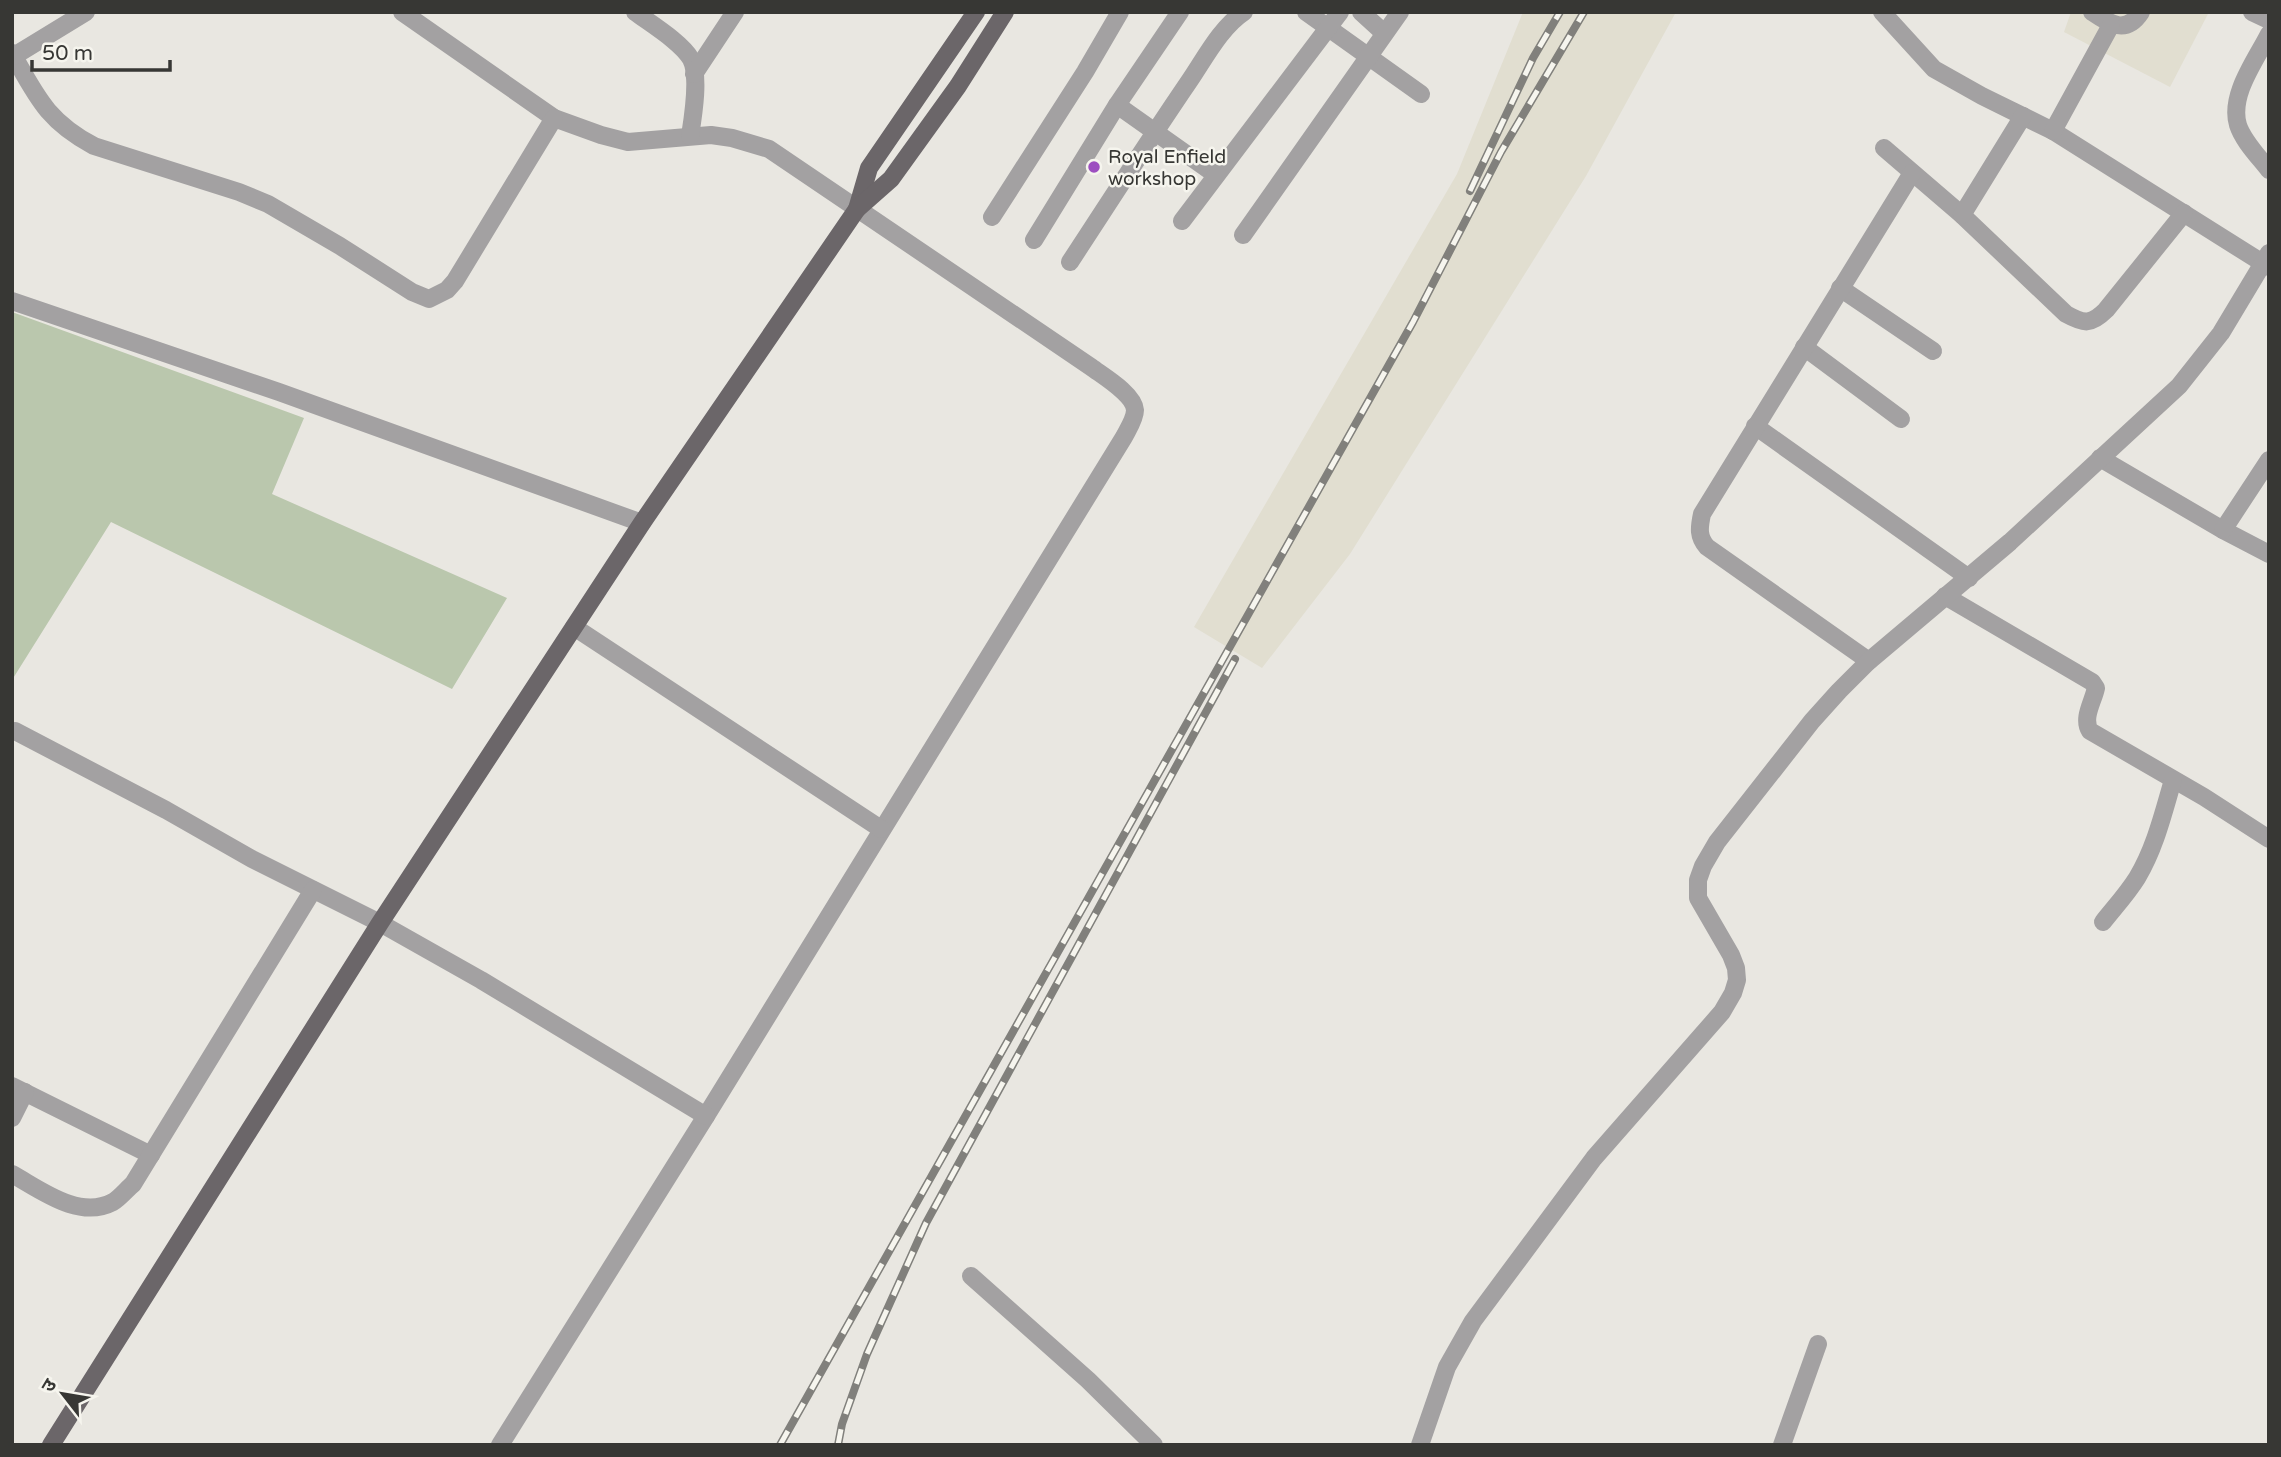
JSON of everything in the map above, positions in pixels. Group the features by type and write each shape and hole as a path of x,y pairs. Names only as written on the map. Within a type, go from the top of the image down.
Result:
{"main road":[{"path":"857,209 869,168 976,12"},
{"path":"51,1445 380,923 642,523 857,209 891,179 958,86 1005,12"}],"street":[{"path":"86,12 14,61 55,121 94,146 239,192 268,204 341,246 412,292 429,299 447,290 455,281 554,118"},
{"path":"402,12 554,118 628,142 690,136 732,138 769,149 1091,367 1124,391 1135,411 1124,437 500,1445"},
{"path":"635,12 681,47 692,60 694,74 690,136"},
{"path":"694,74 735,12"},
{"path":"992,217 1120,12"},
{"path":"1034,240 1117,105 1180,12"},
{"path":"1070,262 1154,132 1232,22 1244,12"},
{"path":"1306,12 1421,94"},
{"path":"1182,221 1340,12"},
{"path":"1361,12 1384,33"},
{"path":"1243,235 1399,12"},
{"path":"1420,1445 1447,1367 1474,1321 1594,1158 1722,1012 1733,993 1737,980 1736,968 1698,898 1698,880 1717,842 1812,721 1869,661 1969,578 2179,386 2221,333 2267,261 2053,131 1934,69 1882,12"},
{"path":"2092,12 2111,25 2132,22 2141,12"},
{"path":"2252,12 2269,20"},
{"path":"2053,131 2111,25"},
{"path":"2269,34 2241,88 2236,108 2241,131 2269,170"},
{"path":"1117,105 1216,175"},
{"path":"1962,215 2023,116"},
{"path":"1884,148 1962,215 2066,314 2087,323 2096,320 2106,310 2184,213"},
{"path":"1869,661 1707,547 1701,540 1699,528 1702,514 1755,426 1913,173"},
{"path":"1840,288 1933,351"},
{"path":"12,301 279,391 642,523"},
{"path":"1804,347 1901,419"},
{"path":"1755,426 1969,578"},
{"path":"2100,458 2222,530 2269,554"},
{"path":"2222,530 2269,460"},
{"path":"1945,596 2087,677 2096,688 2087,717 2087,727 2269,839"},
{"path":"574,627 881,829"},
{"path":"15,731 166,810 252,859 380,923 481,980 706,1116"},
{"path":"2103,922 2145,864 2174,780"},
{"path":"12,1174 80,1208 96,1208 114,1201 133,1184 313,890"},
{"path":"12,1118 18,1089 151,1155"},
{"path":"971,1276 1088,1380 1154,1445"},
{"path":"1782,1445 1818,1344"}],"shaded area":[{"path":"1523,12 1676,12 1586,176 1350,554 1262,668 1194,627 1457,174"},
{"path":"2071,12 2209,12 2170,87 2064,32"}],"green space":[{"path":"12,312 304,418 272,494 507,598 452,689 111,522 12,680"}],"railway":[{"path":"1470,191 1533,58 1560,12"},
{"path":"780,1445 1413,322 1501,152 1584,12"},
{"path":"838,1445 842,1424 867,1354 926,1223 1235,659"}],"place":[{"name":"Royal Enfield workshop","path":"1094,167"}]}
